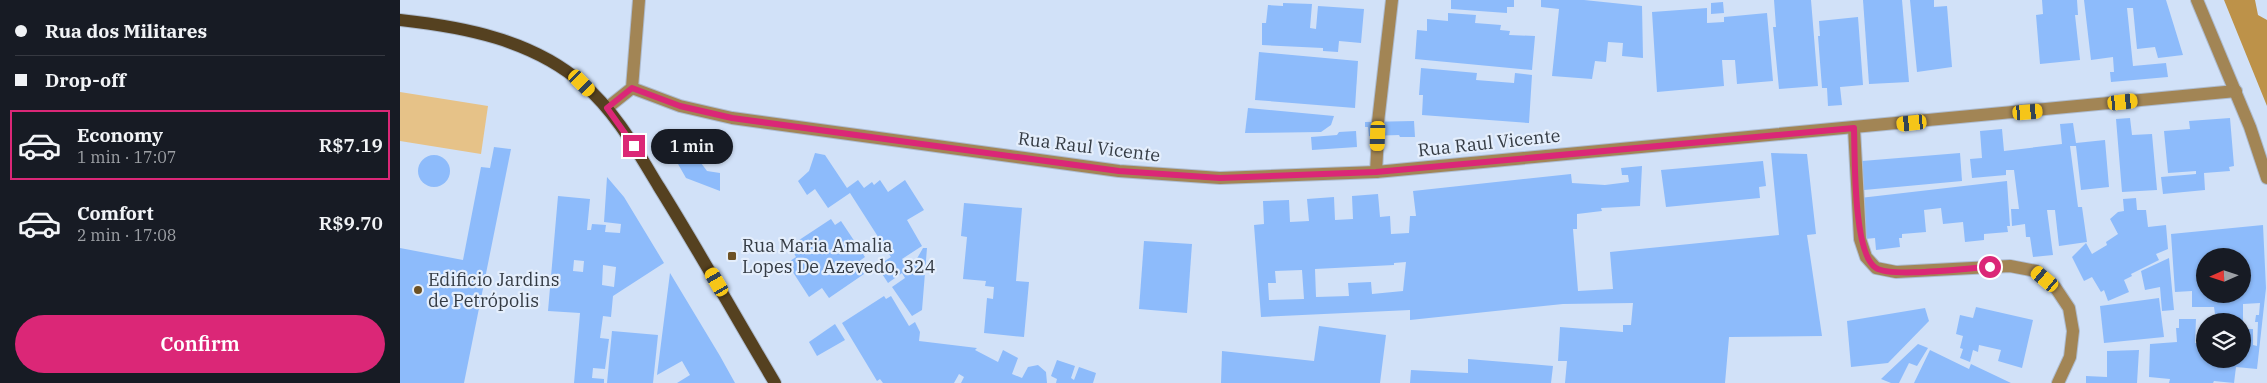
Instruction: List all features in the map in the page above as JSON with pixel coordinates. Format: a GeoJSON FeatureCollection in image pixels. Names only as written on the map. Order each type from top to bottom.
{"type":"FeatureCollection","features":[{"type":"Feature","properties":{"kind":"main road"},"geometry":{"type":"LineString","coordinates":[[400,20],[440,24],[518,45],[550,61],[582,83],[607,108],[634,146],[686,230],[775,383]]}},
{"type":"Feature","properties":{"kind":"street"},"geometry":{"type":"LineString","coordinates":[[607,108],[632,88],[639,0]]}},
{"type":"Feature","properties":{"kind":"street"},"geometry":{"type":"LineString","coordinates":[[1378,122],[1392,0]]}},
{"type":"Feature","properties":{"kind":"street"},"geometry":{"type":"LineString","coordinates":[[2197,0],[2236,91],[2267,178]]}},
{"type":"Feature","properties":{"kind":"street","name":"Rua Raul Vicente"},"geometry":{"type":"LineString","coordinates":[[632,88],[680,106],[732,118],[1119,171],[1220,178],[1376,172],[2236,91]]}},
{"type":"Feature","properties":{"kind":"street"},"geometry":{"type":"LineString","coordinates":[[1854,128],[1860,239],[1866,257],[1876,268],[1896,272],[2010,266],[2036,271],[2055,287],[2069,308],[2073,331],[2070,357],[2058,383]]}},
{"type":"Feature","properties":{"kind":"street"},"geometry":{"type":"LineString","coordinates":[[1376,172],[1378,136]]}},
{"type":"Feature","properties":{"kind":"shaded area"},"geometry":{"type":"Polygon","coordinates":[[[2224,0],[2255,0],[2258,15],[2267,20],[2267,106],[2224,0]]]}},
{"type":"Feature","properties":{"kind":"shaded area"},"geometry":{"type":"Polygon","coordinates":[[[400,92],[488,106],[481,154],[400,141],[400,92]]]}},
{"type":"Feature","properties":{"kind":"building"},"geometry":{"type":"Polygon","coordinates":[[[1451,0],[1514,0],[1514,7],[1507,7],[1507,13],[1451,9],[1451,0]]]}},
{"type":"Feature","properties":{"kind":"building"},"geometry":{"type":"Polygon","coordinates":[[[1541,0],[1584,0],[1642,6],[1643,58],[1622,56],[1623,43],[1608,42],[1606,62],[1595,61],[1592,79],[1552,76],[1559,9],[1541,7],[1541,0]]]}},
{"type":"Feature","properties":{"kind":"building"},"geometry":{"type":"Polygon","coordinates":[[[1774,0],[1811,0],[1818,86],[1779,89],[1773,27],[1776,27],[1774,0]]]}},
{"type":"Feature","properties":{"kind":"building"},"geometry":{"type":"Polygon","coordinates":[[[1863,0],[1902,0],[1909,82],[1869,84],[1863,0]]]}},
{"type":"Feature","properties":{"kind":"building"},"geometry":{"type":"Polygon","coordinates":[[[1910,0],[1934,0],[1934,7],[1947,6],[1952,67],[1917,72],[1910,0]]]}},
{"type":"Feature","properties":{"kind":"building"},"geometry":{"type":"Polygon","coordinates":[[[2042,0],[2077,0],[2078,15],[2075,15],[2080,60],[2040,64],[2036,15],[2043,14],[2042,0]]]}},
{"type":"Feature","properties":{"kind":"building"},"geometry":{"type":"Polygon","coordinates":[[[2084,0],[2166,0],[2183,55],[2158,58],[2155,47],[2137,49],[2133,8],[2127,8],[2133,66],[2166,63],[2168,77],[2111,82],[2110,72],[2114,72],[2113,57],[2091,60],[2084,0]]]}},
{"type":"Feature","properties":{"kind":"building"},"geometry":{"type":"Polygon","coordinates":[[[1723,2],[1724,13],[1711,14],[1711,3],[1723,2]]]}},
{"type":"Feature","properties":{"kind":"building"},"geometry":{"type":"Polygon","coordinates":[[[1283,3],[1312,4],[1310,28],[1316,29],[1318,6],[1364,9],[1361,43],[1339,41],[1338,52],[1323,51],[1323,48],[1262,45],[1262,23],[1266,23],[1268,5],[1283,6],[1283,3]]]}},
{"type":"Feature","properties":{"kind":"building"},"geometry":{"type":"Polygon","coordinates":[[[1707,8],[1707,23],[1724,22],[1724,17],[1767,13],[1773,81],[1737,84],[1735,60],[1722,60],[1724,86],[1657,92],[1652,12],[1707,8]]]}},
{"type":"Feature","properties":{"kind":"building"},"geometry":{"type":"Polygon","coordinates":[[[1448,13],[1476,15],[1475,23],[1501,25],[1500,30],[1510,31],[1509,35],[1535,36],[1532,70],[1415,59],[1417,30],[1427,31],[1427,19],[1448,21],[1448,13]]]}},
{"type":"Feature","properties":{"kind":"building"},"geometry":{"type":"Polygon","coordinates":[[[1858,17],[1863,85],[1840,87],[1842,105],[1828,106],[1827,88],[1822,88],[1818,36],[1820,36],[1819,21],[1858,17]]]}},
{"type":"Feature","properties":{"kind":"building"},"geometry":{"type":"Polygon","coordinates":[[[1259,52],[1358,61],[1355,108],[1255,100],[1259,52]]]}},
{"type":"Feature","properties":{"kind":"building"},"geometry":{"type":"Polygon","coordinates":[[[1421,68],[1477,73],[1476,80],[1514,83],[1515,73],[1532,75],[1529,123],[1422,115],[1423,95],[1419,95],[1421,68]]]}},
{"type":"Feature","properties":{"kind":"building"},"geometry":{"type":"Polygon","coordinates":[[[1248,108],[1334,116],[1331,125],[1321,132],[1245,133],[1248,108]]]}},
{"type":"Feature","properties":{"kind":"building"},"geometry":{"type":"Polygon","coordinates":[[[2130,118],[2132,135],[2152,134],[2157,190],[2122,192],[2116,119],[2130,118]]]}},
{"type":"Feature","properties":{"kind":"building"},"geometry":{"type":"Polygon","coordinates":[[[2230,118],[2234,166],[2229,167],[2230,171],[2204,173],[2205,190],[2163,194],[2161,177],[2196,174],[2196,171],[2168,173],[2164,131],[2190,129],[2189,121],[2230,118]]]}},
{"type":"Feature","properties":{"kind":"building"},"geometry":{"type":"Polygon","coordinates":[[[1414,121],[1415,137],[1400,137],[1399,135],[1369,136],[1368,127],[1365,127],[1365,122],[1414,121]]]}},
{"type":"Feature","properties":{"kind":"building"},"geometry":{"type":"Polygon","coordinates":[[[2073,123],[2076,143],[2105,140],[2109,187],[2081,190],[2076,146],[2070,146],[2078,207],[2082,207],[2087,242],[2059,246],[2055,210],[2047,210],[2053,255],[2033,257],[2030,237],[2026,237],[2025,224],[2012,226],[2011,209],[2019,209],[2014,170],[2006,170],[2006,175],[1972,178],[1970,159],[1982,158],[1980,131],[2002,129],[2004,151],[2062,144],[2060,124],[2073,123]]]}},
{"type":"Feature","properties":{"kind":"building"},"geometry":{"type":"Polygon","coordinates":[[[1356,131],[1357,147],[1312,150],[1311,137],[1356,131]]]}},
{"type":"Feature","properties":{"kind":"building"},"geometry":{"type":"Polygon","coordinates":[[[494,147],[511,149],[464,383],[400,383],[400,248],[463,260],[481,167],[490,168],[494,147]]]}},
{"type":"Feature","properties":{"kind":"building"},"geometry":{"type":"Polygon","coordinates":[[[692,151],[707,171],[720,173],[720,191],[686,178],[678,164],[692,151]]]}},
{"type":"Feature","properties":{"kind":"building"},"geometry":{"type":"Polygon","coordinates":[[[815,153],[825,155],[847,188],[858,180],[864,188],[872,182],[874,185],[880,180],[888,192],[905,180],[924,210],[907,220],[922,246],[902,259],[907,267],[915,262],[923,248],[927,248],[922,310],[912,316],[892,287],[905,278],[902,273],[888,283],[877,266],[891,257],[850,193],[828,208],[815,189],[807,195],[798,181],[809,171],[815,153]]]}},
{"type":"Feature","properties":{"kind":"building"},"geometry":{"type":"Polygon","coordinates":[[[1771,153],[1807,154],[1816,234],[1807,235],[1822,336],[1729,337],[1725,383],[1565,383],[1567,361],[1558,361],[1560,327],[1623,332],[1623,325],[1631,325],[1633,303],[1563,304],[1410,320],[1410,310],[1261,317],[1254,225],[1264,224],[1263,201],[1289,200],[1290,222],[1309,221],[1307,199],[1334,197],[1335,220],[1353,219],[1352,196],[1378,194],[1380,217],[1390,216],[1391,234],[1409,233],[1410,216],[1416,216],[1413,191],[1571,174],[1572,183],[1605,185],[1629,182],[1628,175],[1622,175],[1621,168],[1642,166],[1640,206],[1601,208],[1602,211],[1577,214],[1577,229],[1573,229],[1578,291],[1613,289],[1610,252],[1779,235],[1771,153]],[[1406,262],[1394,263],[1394,265],[1315,269],[1316,297],[1349,296],[1348,283],[1371,282],[1372,294],[1403,291],[1406,262]],[[1302,270],[1275,271],[1276,283],[1268,283],[1269,300],[1304,299],[1302,270]]]}},
{"type":"Feature","properties":{"kind":"building"},"geometry":{"type":"Polygon","coordinates":[[[1960,153],[1962,181],[1864,190],[1862,161],[1960,153]]]}},
{"type":"Feature","properties":{"kind":"building"},"geometry":{"type":"Polygon","coordinates":[[[434,155],[440,156],[445,160],[449,165],[449,177],[445,182],[440,186],[434,187],[428,186],[423,182],[419,177],[418,171],[419,165],[423,160],[428,156],[434,155]]]}},
{"type":"Feature","properties":{"kind":"building"},"geometry":{"type":"Polygon","coordinates":[[[1763,161],[1766,186],[1759,187],[1760,198],[1666,207],[1661,170],[1763,161]]]}},
{"type":"Feature","properties":{"kind":"building"},"geometry":{"type":"Polygon","coordinates":[[[607,177],[624,197],[664,263],[613,296],[611,317],[603,316],[600,338],[609,339],[605,369],[593,368],[592,378],[604,379],[604,383],[574,383],[580,313],[548,311],[558,196],[590,199],[587,230],[591,230],[592,224],[606,225],[605,232],[620,233],[621,224],[604,222],[607,177]],[[574,260],[573,271],[583,272],[584,261],[574,260]],[[603,265],[602,285],[614,287],[616,267],[603,265]]]}},
{"type":"Feature","properties":{"kind":"building"},"geometry":{"type":"Polygon","coordinates":[[[2007,181],[2010,226],[2007,226],[2008,232],[1984,234],[1984,240],[1965,242],[1963,222],[1943,224],[1941,208],[1924,210],[1926,232],[1902,234],[1902,238],[1899,238],[1900,247],[1876,250],[1875,238],[1865,239],[1860,198],[2007,181]]]}},
{"type":"Feature","properties":{"kind":"building"},"geometry":{"type":"Polygon","coordinates":[[[2136,198],[2137,210],[2146,210],[2148,227],[2166,225],[2168,249],[2156,254],[2159,260],[2131,274],[2132,276],[2124,280],[2129,292],[2108,301],[2104,290],[2101,292],[2092,277],[2084,281],[2072,257],[2086,243],[2092,254],[2107,245],[2106,242],[2118,234],[2110,219],[2118,212],[2124,211],[2123,199],[2136,198]]]}},
{"type":"Feature","properties":{"kind":"building"},"geometry":{"type":"Polygon","coordinates":[[[964,203],[1022,208],[1016,281],[1029,282],[1024,337],[984,333],[987,298],[993,299],[994,287],[985,286],[986,281],[963,279],[967,237],[961,236],[964,203]]]}},
{"type":"Feature","properties":{"kind":"building"},"geometry":{"type":"Polygon","coordinates":[[[831,219],[835,225],[841,221],[865,257],[858,262],[864,274],[829,298],[822,288],[809,297],[787,263],[796,257],[790,246],[831,219]]]}},
{"type":"Feature","properties":{"kind":"building"},"geometry":{"type":"Polygon","coordinates":[[[2263,225],[2266,288],[2257,369],[2246,368],[2251,368],[2251,329],[2253,329],[2253,345],[2257,346],[2258,322],[2255,322],[2256,315],[2259,315],[2260,303],[2243,304],[2243,313],[2215,313],[2214,307],[2192,307],[2192,291],[2175,292],[2171,234],[2263,225]]]}},
{"type":"Feature","properties":{"kind":"building"},"geometry":{"type":"Polygon","coordinates":[[[1144,241],[1192,244],[1187,313],[1139,309],[1144,241]]]}},
{"type":"Feature","properties":{"kind":"building"},"geometry":{"type":"Polygon","coordinates":[[[2169,258],[2174,310],[2162,311],[2160,287],[2145,290],[2141,271],[2169,258]]]}},
{"type":"Feature","properties":{"kind":"building"},"geometry":{"type":"Polygon","coordinates":[[[670,273],[735,383],[677,383],[690,375],[682,361],[657,375],[670,273]]]}},
{"type":"Feature","properties":{"kind":"building"},"geometry":{"type":"Polygon","coordinates":[[[884,296],[886,299],[891,296],[909,326],[915,322],[920,332],[919,341],[977,348],[975,350],[998,362],[1003,350],[1018,358],[1012,374],[1022,378],[1028,367],[1038,365],[1046,372],[1047,383],[961,383],[964,377],[959,374],[954,383],[883,383],[880,379],[877,381],[842,323],[884,296]]]}},
{"type":"Feature","properties":{"kind":"building"},"geometry":{"type":"Polygon","coordinates":[[[2159,298],[2164,337],[2104,343],[2100,306],[2159,298]]]}},
{"type":"Feature","properties":{"kind":"building"},"geometry":{"type":"Polygon","coordinates":[[[1976,307],[2033,320],[2022,368],[1998,361],[2001,350],[1979,345],[1978,352],[1973,350],[1970,362],[1960,358],[1963,349],[1960,348],[1963,336],[1956,334],[1960,315],[1973,318],[1976,307]]]}},
{"type":"Feature","properties":{"kind":"building"},"geometry":{"type":"Polygon","coordinates":[[[1925,308],[1929,321],[1888,363],[1851,367],[1847,321],[1925,308]]]}},
{"type":"Feature","properties":{"kind":"building"},"geometry":{"type":"Polygon","coordinates":[[[2179,319],[2196,319],[2196,368],[2236,368],[2234,383],[2214,381],[2213,383],[2169,383],[2170,379],[2149,377],[2150,344],[2177,342],[2176,328],[2179,328],[2179,319]]]}},
{"type":"Feature","properties":{"kind":"building"},"geometry":{"type":"Polygon","coordinates":[[[835,324],[845,340],[817,356],[809,342],[835,324]]]}},
{"type":"Feature","properties":{"kind":"building"},"geometry":{"type":"Polygon","coordinates":[[[1319,326],[1386,335],[1380,383],[1221,383],[1222,351],[1314,361],[1319,326]]]}},
{"type":"Feature","properties":{"kind":"building"},"geometry":{"type":"Polygon","coordinates":[[[612,331],[658,335],[653,383],[607,383],[612,331]]]}},
{"type":"Feature","properties":{"kind":"building"},"geometry":{"type":"Polygon","coordinates":[[[1918,344],[1928,348],[1917,366],[1909,363],[1899,383],[1891,383],[1881,379],[1918,344]]]}},
{"type":"Feature","properties":{"kind":"building"},"geometry":{"type":"Polygon","coordinates":[[[1930,350],[1969,369],[1971,364],[2011,383],[1914,383],[1930,350]]]}},
{"type":"Feature","properties":{"kind":"building"},"geometry":{"type":"Polygon","coordinates":[[[2139,350],[2137,383],[2086,383],[2086,376],[2107,377],[2107,351],[2139,350]]]}},
{"type":"Feature","properties":{"kind":"building"},"geometry":{"type":"Polygon","coordinates":[[[1468,359],[1553,366],[1551,383],[1410,383],[1411,370],[1468,373],[1468,359]]]}},
{"type":"Feature","properties":{"kind":"building"},"geometry":{"type":"Polygon","coordinates":[[[1057,360],[1075,366],[1071,378],[1074,380],[1079,367],[1096,373],[1093,383],[1056,383],[1057,379],[1051,376],[1057,360]]]}},
{"type":"Feature","properties":{"kind":"place","name":"Rua Maria Amalia Lopes De Azevedo, 324"},"geometry":{"type":"Point","coordinates":[732,256]}},
{"type":"Feature","properties":{"kind":"place","name":"Edificio Jardins de Petrópolis"},"geometry":{"type":"Point","coordinates":[418,290]}},
{"type":"Feature","properties":{"kind":"route"},"geometry":{"type":"LineString","coordinates":[[634,146],[607,108],[632,88],[680,106],[732,118],[1119,171],[1220,178],[1376,172],[1854,128],[1860,239],[1866,257],[1876,268],[1896,272],[1990,267]]}}]}
